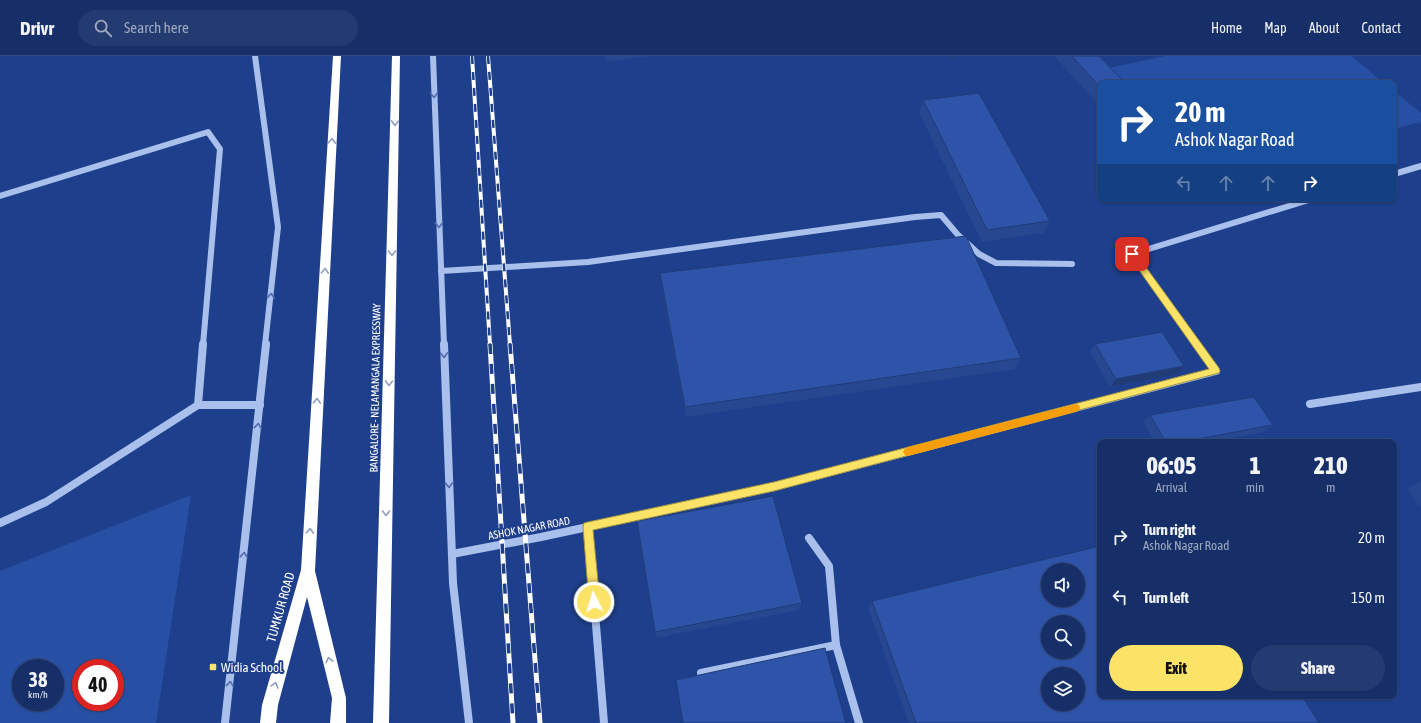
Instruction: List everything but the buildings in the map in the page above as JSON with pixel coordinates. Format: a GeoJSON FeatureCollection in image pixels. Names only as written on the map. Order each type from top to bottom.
{"type":"FeatureCollection","features":[{"type":"Feature","properties":{"kind":"highway"},"geometry":{"type":"LineString","coordinates":[[337,56],[308,570],[339,698],[338,723]]}},
{"type":"Feature","properties":{"kind":"highway","name":"BANGALORE - NELAMANGALA EXPRESSWAY"},"geometry":{"type":"LineString","coordinates":[[382,722],[396,56]]}},
{"type":"Feature","properties":{"kind":"highway","name":"TUMKUR ROAD"},"geometry":{"type":"LineString","coordinates":[[268,723],[270,705],[308,570]]}},
{"type":"Feature","properties":{"kind":"street"},"geometry":{"type":"LineString","coordinates":[[225,723],[278,227],[255,56]]}},
{"type":"Feature","properties":{"kind":"street"},"geometry":{"type":"LineString","coordinates":[[433,56],[453,583],[469,723]]}},
{"type":"Feature","properties":{"kind":"street"},"geometry":{"type":"LineString","coordinates":[[0,196],[208,132],[220,149],[198,405]]}},
{"type":"Feature","properties":{"kind":"street"},"geometry":{"type":"LineString","coordinates":[[1397,173],[1421,166]]}},
{"type":"Feature","properties":{"kind":"street","name":"ASHOK NAGAR ROAD"},"geometry":{"type":"LineString","coordinates":[[452,554],[588,527],[774,487],[1216,371],[1132,254],[1302,202]]}},
{"type":"Feature","properties":{"kind":"street"},"geometry":{"type":"LineString","coordinates":[[441,271],[588,262],[916,217],[941,215],[958,235],[979,254],[996,263],[1072,264]]}},
{"type":"Feature","properties":{"kind":"street"},"geometry":{"type":"LineString","coordinates":[[1310,404],[1421,386]]}},
{"type":"Feature","properties":{"kind":"street"},"geometry":{"type":"LineString","coordinates":[[0,523],[46,502],[198,405],[260,405]]}},
{"type":"Feature","properties":{"kind":"street"},"geometry":{"type":"LineString","coordinates":[[588,527],[604,723]]}},
{"type":"Feature","properties":{"kind":"street"},"geometry":{"type":"LineString","coordinates":[[809,538],[829,566],[836,645],[859,723]]}},
{"type":"Feature","properties":{"kind":"street"},"geometry":{"type":"LineString","coordinates":[[701,673],[836,645]]}},
{"type":"Feature","properties":{"kind":"shaded area"},"geometry":{"type":"Polygon","coordinates":[[[1165,56],[1351,56],[1380,80],[1120,80],[1109,68],[1165,56]]]}},
{"type":"Feature","properties":{"kind":"shaded area"},"geometry":{"type":"Polygon","coordinates":[[[1397,93],[1421,113],[1421,122],[1397,128],[1397,93]]]}},
{"type":"Feature","properties":{"kind":"shaded area"},"geometry":{"type":"Polygon","coordinates":[[[191,495],[156,723],[0,723],[0,571],[191,495]]]}},
{"type":"Feature","properties":{"kind":"railway"},"geometry":{"type":"LineString","coordinates":[[472,56],[490,345]]}},
{"type":"Feature","properties":{"kind":"railway"},"geometry":{"type":"LineString","coordinates":[[488,56],[510,345]]}},
{"type":"Feature","properties":{"kind":"railway"},"geometry":{"type":"LineString","coordinates":[[490,344],[513,723]]}},
{"type":"Feature","properties":{"kind":"railway"},"geometry":{"type":"LineString","coordinates":[[510,344],[540,723]]}},
{"type":"Feature","properties":{"kind":"slow traffic"},"geometry":{"type":"LineString","coordinates":[[908,452],[1076,408]]}},
{"type":"Feature","properties":{"kind":"place","name":"Widia School"},"geometry":{"type":"Point","coordinates":[213,667]}},
{"type":"Feature","properties":{"kind":"route"},"geometry":{"type":"LineString","coordinates":[[594,602],[588,527],[774,487],[1216,371],[1132,254]]}}]}
